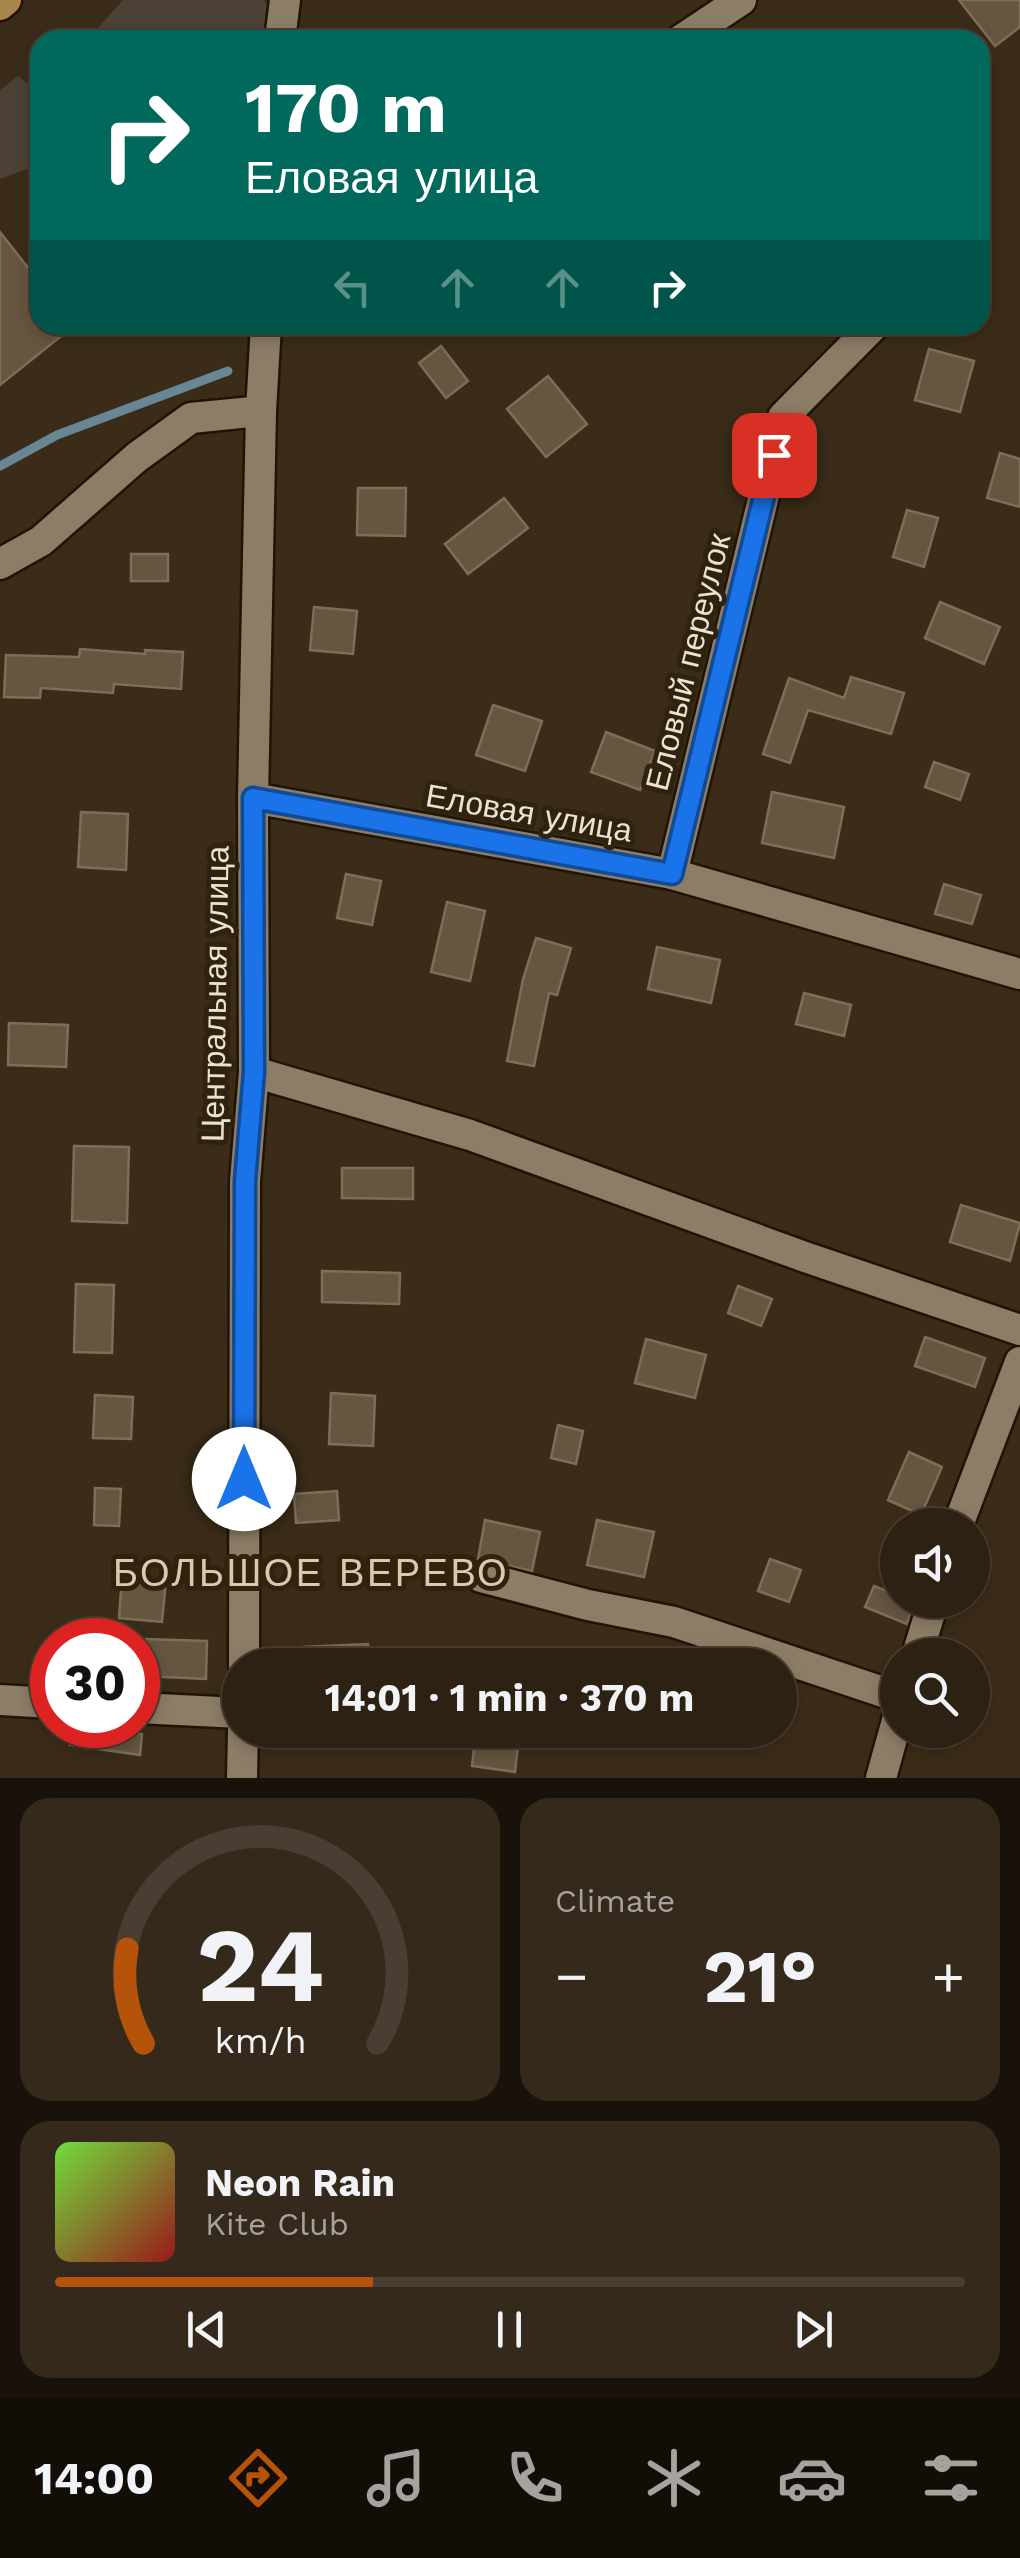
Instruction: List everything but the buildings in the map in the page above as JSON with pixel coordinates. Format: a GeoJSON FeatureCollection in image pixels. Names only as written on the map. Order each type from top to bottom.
{"type":"FeatureCollection","features":[{"type":"Feature","properties":{"kind":"main road"},"geometry":{"type":"LineString","coordinates":[[0,5],[6,0]]}},
{"type":"Feature","properties":{"kind":"street"},"geometry":{"type":"LineString","coordinates":[[281,30],[285,0]]}},
{"type":"Feature","properties":{"kind":"street"},"geometry":{"type":"LineString","coordinates":[[696,30],[741,0]]}},
{"type":"Feature","properties":{"kind":"street","name":"Центральная улица"},"geometry":{"type":"LineString","coordinates":[[244,1648],[245,1181],[254,1072],[253,798],[265,335]]}},
{"type":"Feature","properties":{"kind":"street","name":"Еловый переулок"},"geometry":{"type":"LineString","coordinates":[[672,874],[784,417],[864,335]]}},
{"type":"Feature","properties":{"kind":"street"},"geometry":{"type":"LineString","coordinates":[[0,564],[41,541],[137,457],[190,418],[261,411]]}},
{"type":"Feature","properties":{"kind":"street","name":"Еловая улица"},"geometry":{"type":"LineString","coordinates":[[253,798],[672,874],[1020,974]]}},
{"type":"Feature","properties":{"kind":"street"},"geometry":{"type":"LineString","coordinates":[[254,1072],[470,1135],[804,1257],[1020,1330]]}},
{"type":"Feature","properties":{"kind":"street"},"geometry":{"type":"LineString","coordinates":[[964,1508],[1020,1362]]}},
{"type":"Feature","properties":{"kind":"street"},"geometry":{"type":"LineString","coordinates":[[482,1576],[588,1605],[674,1622],[880,1691]]}},
{"type":"Feature","properties":{"kind":"street"},"geometry":{"type":"LineString","coordinates":[[0,1700],[30,1702]]}},
{"type":"Feature","properties":{"kind":"street"},"geometry":{"type":"LineString","coordinates":[[160,1709],[222,1713]]}},
{"type":"Feature","properties":{"kind":"street"},"geometry":{"type":"LineString","coordinates":[[242,1778],[243,1748]]}},
{"type":"Feature","properties":{"kind":"street"},"geometry":{"type":"LineString","coordinates":[[881,1778],[889,1748]]}},
{"type":"Feature","properties":{"kind":"shaded area"},"geometry":{"type":"Polygon","coordinates":[[[123,0],[264,0],[275,20],[273,30],[96,30],[123,0]]]}},
{"type":"Feature","properties":{"kind":"shaded area"},"geometry":{"type":"Polygon","coordinates":[[[18,76],[30,85],[30,168],[0,179],[0,90],[18,76]]]}},
{"type":"Feature","properties":{"kind":"waterway"},"geometry":{"type":"LineString","coordinates":[[0,466],[57,435],[228,371]]}},
{"type":"Feature","properties":{"kind":"district","name":"БОЛЬШОЕ ВЕРЕВО"},"geometry":{"type":"Point","coordinates":[311,1573]}},
{"type":"Feature","properties":{"kind":"route"},"geometry":{"type":"LineString","coordinates":[[244,1479],[245,1181],[254,1072],[253,798],[672,874],[774,455]]}}]}
